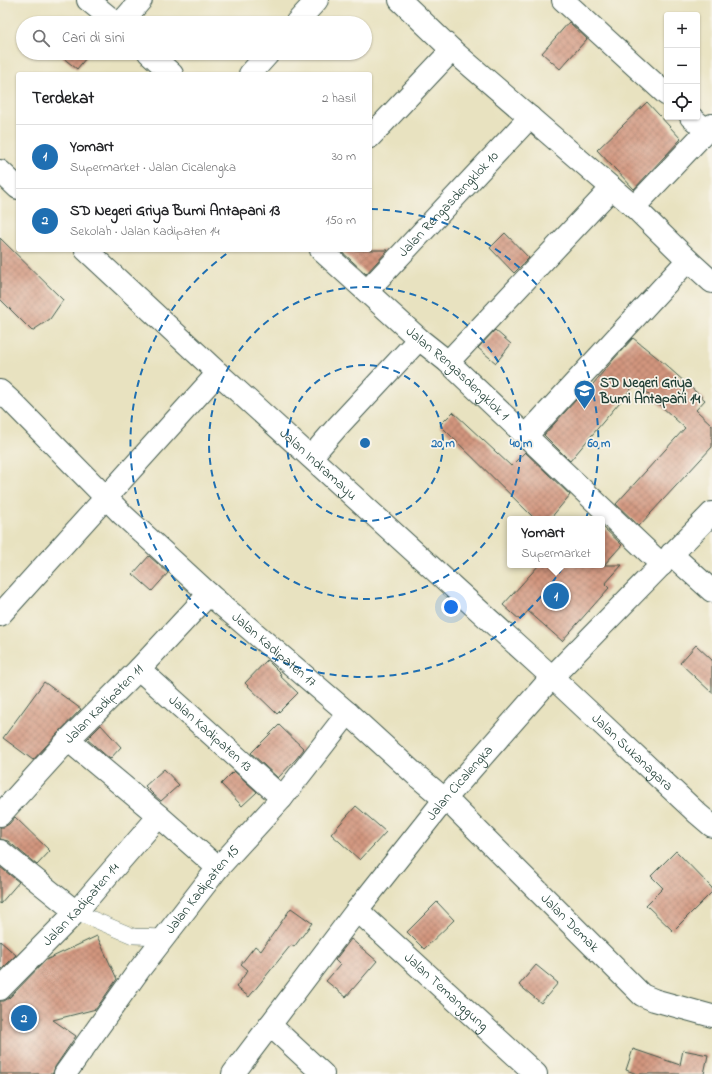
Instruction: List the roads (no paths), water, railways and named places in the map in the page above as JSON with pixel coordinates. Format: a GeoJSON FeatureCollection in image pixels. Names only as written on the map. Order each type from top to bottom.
{"type":"FeatureCollection","features":[{"type":"Feature","properties":{"kind":"street"},"geometry":{"type":"LineString","coordinates":[[88,0],[107,16]]}},
{"type":"Feature","properties":{"kind":"street"},"geometry":{"type":"LineString","coordinates":[[127,16],[141,0]]}},
{"type":"Feature","properties":{"kind":"street"},"geometry":{"type":"LineString","coordinates":[[302,16],[317,0]]}},
{"type":"Feature","properties":{"kind":"street"},"geometry":{"type":"LineString","coordinates":[[400,0],[452,50],[634,207],[712,282]]}},
{"type":"Feature","properties":{"kind":"street"},"geometry":{"type":"LineString","coordinates":[[563,0],[664,92]]}},
{"type":"Feature","properties":{"kind":"street"},"geometry":{"type":"LineString","coordinates":[[372,135],[452,50]]}},
{"type":"Feature","properties":{"kind":"street"},"geometry":{"type":"LineString","coordinates":[[157,60],[170,72]]}},
{"type":"Feature","properties":{"kind":"street"},"geometry":{"type":"LineString","coordinates":[[252,72],[263,60]]}},
{"type":"Feature","properties":{"kind":"street","name":"Jalan Rengasdengklok 10"},"geometry":{"type":"LineString","coordinates":[[367,292],[530,118]]}},
{"type":"Feature","properties":{"kind":"street"},"geometry":{"type":"LineString","coordinates":[[634,207],[703,124]]}},
{"type":"Feature","properties":{"kind":"street"},"geometry":{"type":"LineString","coordinates":[[0,171],[16,186]]}},
{"type":"Feature","properties":{"kind":"street"},"geometry":{"type":"LineString","coordinates":[[448,362],[612,188]]}},
{"type":"Feature","properties":{"kind":"street","name":"Jalan Indramayu"},"geometry":{"type":"LineString","coordinates":[[89,252],[218,373],[552,677]]}},
{"type":"Feature","properties":{"kind":"street","name":"Jalan Rengasdengklok 1"},"geometry":{"type":"LineString","coordinates":[[323,252],[419,339],[448,362],[526,436],[667,560],[712,591]]}},
{"type":"Feature","properties":{"kind":"street"},"geometry":{"type":"LineString","coordinates":[[526,436],[688,260]]}},
{"type":"Feature","properties":{"kind":"street"},"geometry":{"type":"LineString","coordinates":[[311,457],[419,339]]}},
{"type":"Feature","properties":{"kind":"street"},"geometry":{"type":"LineString","coordinates":[[0,615],[218,373]]}},
{"type":"Feature","properties":{"kind":"street","name":"Jalan Kadipaten 17"},"geometry":{"type":"LineString","coordinates":[[4,402],[209,594],[348,713],[417,776],[445,799]]}},
{"type":"Feature","properties":{"kind":"street","name":"Jalan Cicalengka"},"geometry":{"type":"LineString","coordinates":[[233,1074],[357,910],[445,799],[552,677],[712,513]]}},
{"type":"Feature","properties":{"kind":"street","name":"Jalan Kadipaten 11"},"geometry":{"type":"LineString","coordinates":[[0,815],[68,740],[139,669],[209,594]]}},
{"type":"Feature","properties":{"kind":"street","name":"Jalan Kadipaten 13"},"geometry":{"type":"LineString","coordinates":[[139,669],[282,798]]}},
{"type":"Feature","properties":{"kind":"street","name":"Jalan Sukanagara"},"geometry":{"type":"LineString","coordinates":[[552,677],[712,826]]}},
{"type":"Feature","properties":{"kind":"street","name":"Jalan Kadipaten 15"},"geometry":{"type":"LineString","coordinates":[[65,1074],[139,970],[218,868],[282,798],[348,713]]}},
{"type":"Feature","properties":{"kind":"street"},"geometry":{"type":"LineString","coordinates":[[68,740],[159,816],[218,868]]}},
{"type":"Feature","properties":{"kind":"street","name":"Jalan Demak"},"geometry":{"type":"LineString","coordinates":[[445,799],[642,995],[654,1000],[712,1016]]}},
{"type":"Feature","properties":{"kind":"street","name":"Jalan Kadipaten 14"},"geometry":{"type":"LineString","coordinates":[[0,989],[76,912],[159,816]]}},
{"type":"Feature","properties":{"kind":"street"},"geometry":{"type":"LineString","coordinates":[[0,851],[76,912]]}},
{"type":"Feature","properties":{"kind":"street","name":"Jalan Temanggung"},"geometry":{"type":"LineString","coordinates":[[357,910],[536,1074]]}},
{"type":"Feature","properties":{"kind":"street"},"geometry":{"type":"LineString","coordinates":[[270,1025],[323,1074]]}},
{"type":"Feature","properties":{"kind":"lane"},"geometry":{"type":"LineString","coordinates":[[76,912],[133,936],[165,937]]}},
{"type":"Feature","properties":{"kind":"place","name":"SD Negeri Griya Bumi Antapani 14"},"geometry":{"type":"Point","coordinates":[584,410]}},
{"type":"Feature","properties":{"kind":"place","name":"Yomart"},"geometry":{"type":"Point","coordinates":[556,596]}},
{"type":"Feature","properties":{"kind":"place","name":"SD Negeri Griya Bumi Antapani 13"},"geometry":{"type":"Point","coordinates":[24,1018]}}]}
